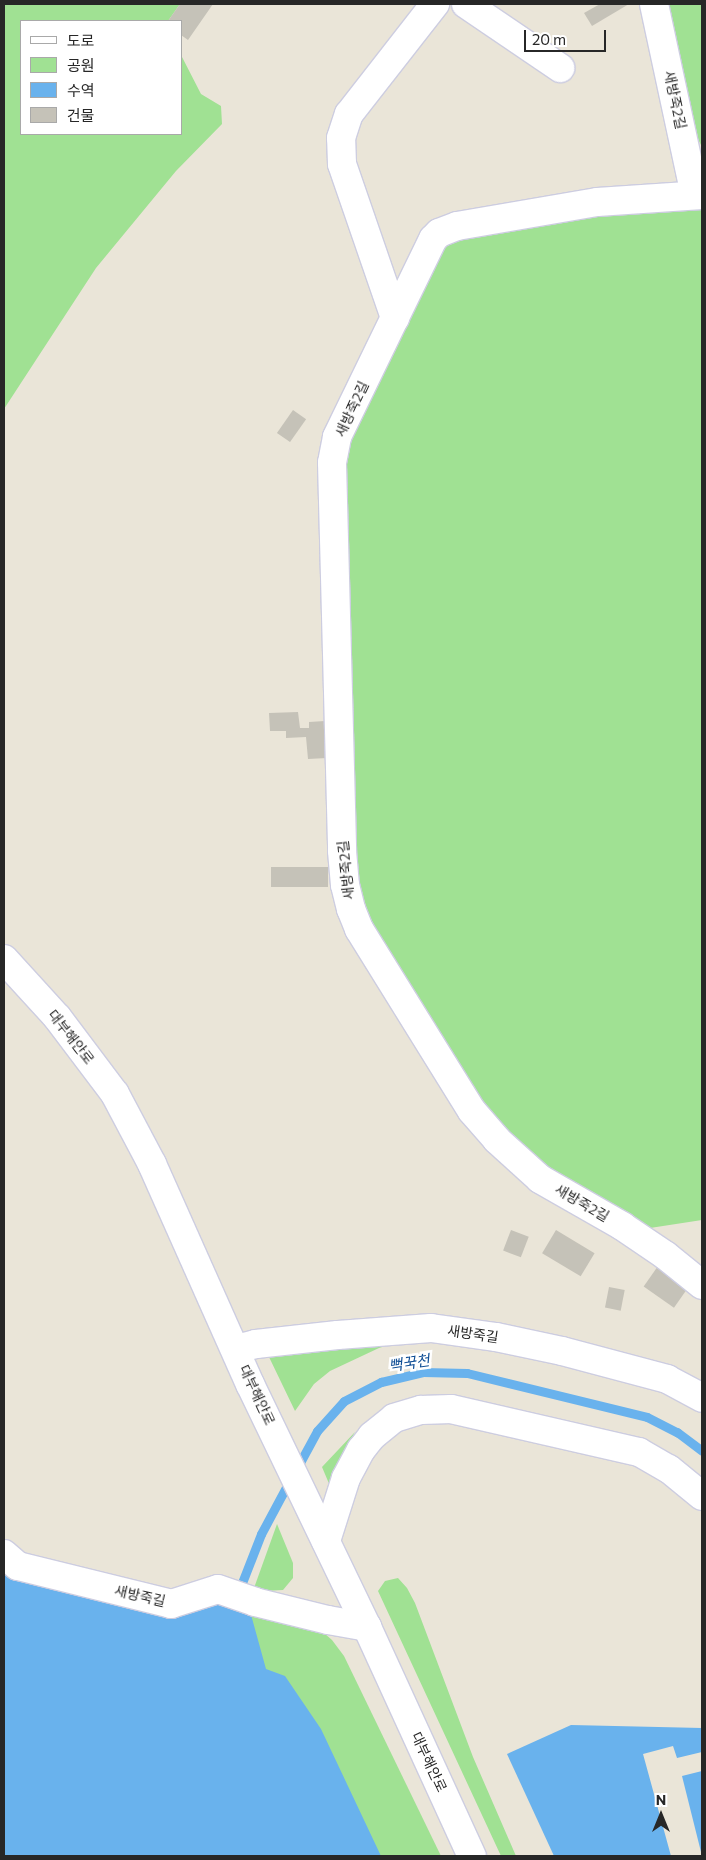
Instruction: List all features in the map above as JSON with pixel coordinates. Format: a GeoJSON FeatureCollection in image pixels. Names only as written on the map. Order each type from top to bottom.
{"type":"FeatureCollection","features":[{"type":"Feature","properties":{"kind":"street"},"geometry":{"type":"LineString","coordinates":[[395,318],[342,164],[341,138],[349,114],[434,4]]}},
{"type":"Feature","properties":{"kind":"street"},"geometry":{"type":"LineString","coordinates":[[466,4],[560,68]]}},
{"type":"Feature","properties":{"kind":"street","name":"새방죽2길"},"geometry":{"type":"LineString","coordinates":[[654,4],[699,195],[597,202],[447,228],[433,239],[337,437],[332,463],[342,850],[345,885],[350,909],[359,929],[472,1111],[497,1140],[540,1178],[651,1245],[702,1285]]}},
{"type":"Feature","properties":{"kind":"street","name":"대부해안로"},"geometry":{"type":"LineString","coordinates":[[4,959],[57,1017],[114,1094],[152,1164],[250,1384],[314,1514],[472,1856]]}},
{"type":"Feature","properties":{"kind":"street","name":"새방죽길"},"geometry":{"type":"LineString","coordinates":[[236,1349],[256,1344],[338,1335],[431,1328],[496,1337],[562,1351],[667,1379],[702,1398]]}},
{"type":"Feature","properties":{"kind":"street"},"geometry":{"type":"LineString","coordinates":[[326,1541],[346,1478],[361,1450],[372,1436],[394,1418],[421,1410],[451,1409],[639,1452],[669,1469],[702,1496]]}},
{"type":"Feature","properties":{"kind":"street","name":"새방죽길"},"geometry":{"type":"LineString","coordinates":[[4,1554],[18,1566],[171,1604],[218,1588],[256,1602],[328,1620],[366,1627]]}},
{"type":"Feature","properties":{"kind":"green space"},"geometry":{"type":"Polygon","coordinates":[[[4,4],[180,4],[169,20],[20,20],[20,135],[182,135],[182,57],[201,94],[221,106],[222,124],[176,171],[96,268],[4,409],[4,4]]]}},
{"type":"Feature","properties":{"kind":"green space"},"geometry":{"type":"Polygon","coordinates":[[[668,4],[702,4],[702,147],[695,133],[668,4]]]}},
{"type":"Feature","properties":{"kind":"green space"},"geometry":{"type":"Polygon","coordinates":[[[702,201],[702,1220],[650,1228],[630,1221],[581,1195],[503,1136],[370,929],[354,881],[341,462],[347,438],[446,237],[456,233],[702,201]]]}},
{"type":"Feature","properties":{"kind":"green space"},"geometry":{"type":"Polygon","coordinates":[[[408,1339],[379,1348],[330,1371],[314,1384],[295,1411],[269,1357],[271,1353],[408,1339]]]}},
{"type":"Feature","properties":{"kind":"green space"},"geometry":{"type":"Polygon","coordinates":[[[355,1432],[345,1450],[330,1486],[322,1467],[355,1432]]]}},
{"type":"Feature","properties":{"kind":"green space"},"geometry":{"type":"Polygon","coordinates":[[[277,1524],[293,1563],[293,1578],[283,1590],[263,1591],[254,1588],[277,1524]]]}},
{"type":"Feature","properties":{"kind":"green space"},"geometry":{"type":"Polygon","coordinates":[[[398,1578],[407,1588],[415,1603],[473,1757],[516,1856],[501,1856],[378,1591],[385,1581],[398,1578]]]}},
{"type":"Feature","properties":{"kind":"green space"},"geometry":{"type":"Polygon","coordinates":[[[217,1599],[317,1627],[332,1640],[344,1656],[441,1856],[4,1856],[217,1599]]]}},
{"type":"Feature","properties":{"kind":"water"},"geometry":{"type":"Polygon","coordinates":[[[4,1568],[217,1599],[250,1611],[266,1669],[285,1676],[321,1729],[381,1856],[4,1856],[4,1568]]]}},
{"type":"Feature","properties":{"kind":"water"},"geometry":{"type":"Polygon","coordinates":[[[571,1725],[702,1728],[702,1856],[554,1856],[507,1754],[571,1725]]]}},
{"type":"Feature","properties":{"kind":"pier"},"geometry":{"type":"Polygon","coordinates":[[[673,1746],[677,1758],[702,1752],[702,1771],[682,1776],[702,1856],[671,1856],[643,1754],[673,1746]]]}},
{"type":"Feature","properties":{"kind":"building"},"geometry":{"type":"Polygon","coordinates":[[[180,4],[213,4],[188,40],[182,36],[182,20],[169,20],[180,4]]]}},
{"type":"Feature","properties":{"kind":"building"},"geometry":{"type":"Polygon","coordinates":[[[600,4],[629,4],[592,26],[584,13],[600,4]]]}},
{"type":"Feature","properties":{"kind":"building"},"geometry":{"type":"Polygon","coordinates":[[[293,410],[306,419],[290,442],[277,433],[293,410]]]}},
{"type":"Feature","properties":{"kind":"building"},"geometry":{"type":"Polygon","coordinates":[[[298,712],[300,728],[309,728],[309,722],[325,721],[327,758],[308,759],[306,737],[286,738],[286,731],[270,731],[269,713],[298,712]]]}},
{"type":"Feature","properties":{"kind":"building"},"geometry":{"type":"Polygon","coordinates":[[[271,867],[328,867],[328,887],[271,887],[271,867]]]}},
{"type":"Feature","properties":{"kind":"building"},"geometry":{"type":"Polygon","coordinates":[[[511,1230],[529,1237],[521,1257],[503,1251],[511,1230]]]}},
{"type":"Feature","properties":{"kind":"building"},"geometry":{"type":"Polygon","coordinates":[[[556,1230],[595,1253],[581,1276],[542,1253],[556,1230]]]}},
{"type":"Feature","properties":{"kind":"building"},"geometry":{"type":"Polygon","coordinates":[[[658,1266],[688,1287],[674,1308],[644,1286],[658,1266]]]}},
{"type":"Feature","properties":{"kind":"building"},"geometry":{"type":"Polygon","coordinates":[[[609,1287],[625,1290],[621,1311],[605,1308],[609,1287]]]}},
{"type":"Feature","properties":{"kind":"waterway","name":"뻑꾹천"},"geometry":{"type":"LineString","coordinates":[[297,1468],[317,1431],[344,1401],[381,1382],[423,1372],[467,1373],[647,1417],[677,1432],[702,1451]]}},
{"type":"Feature","properties":{"kind":"waterway","name":"뻑꾹천"},"geometry":{"type":"LineString","coordinates":[[238,1593],[261,1534],[290,1480]]}}]}
